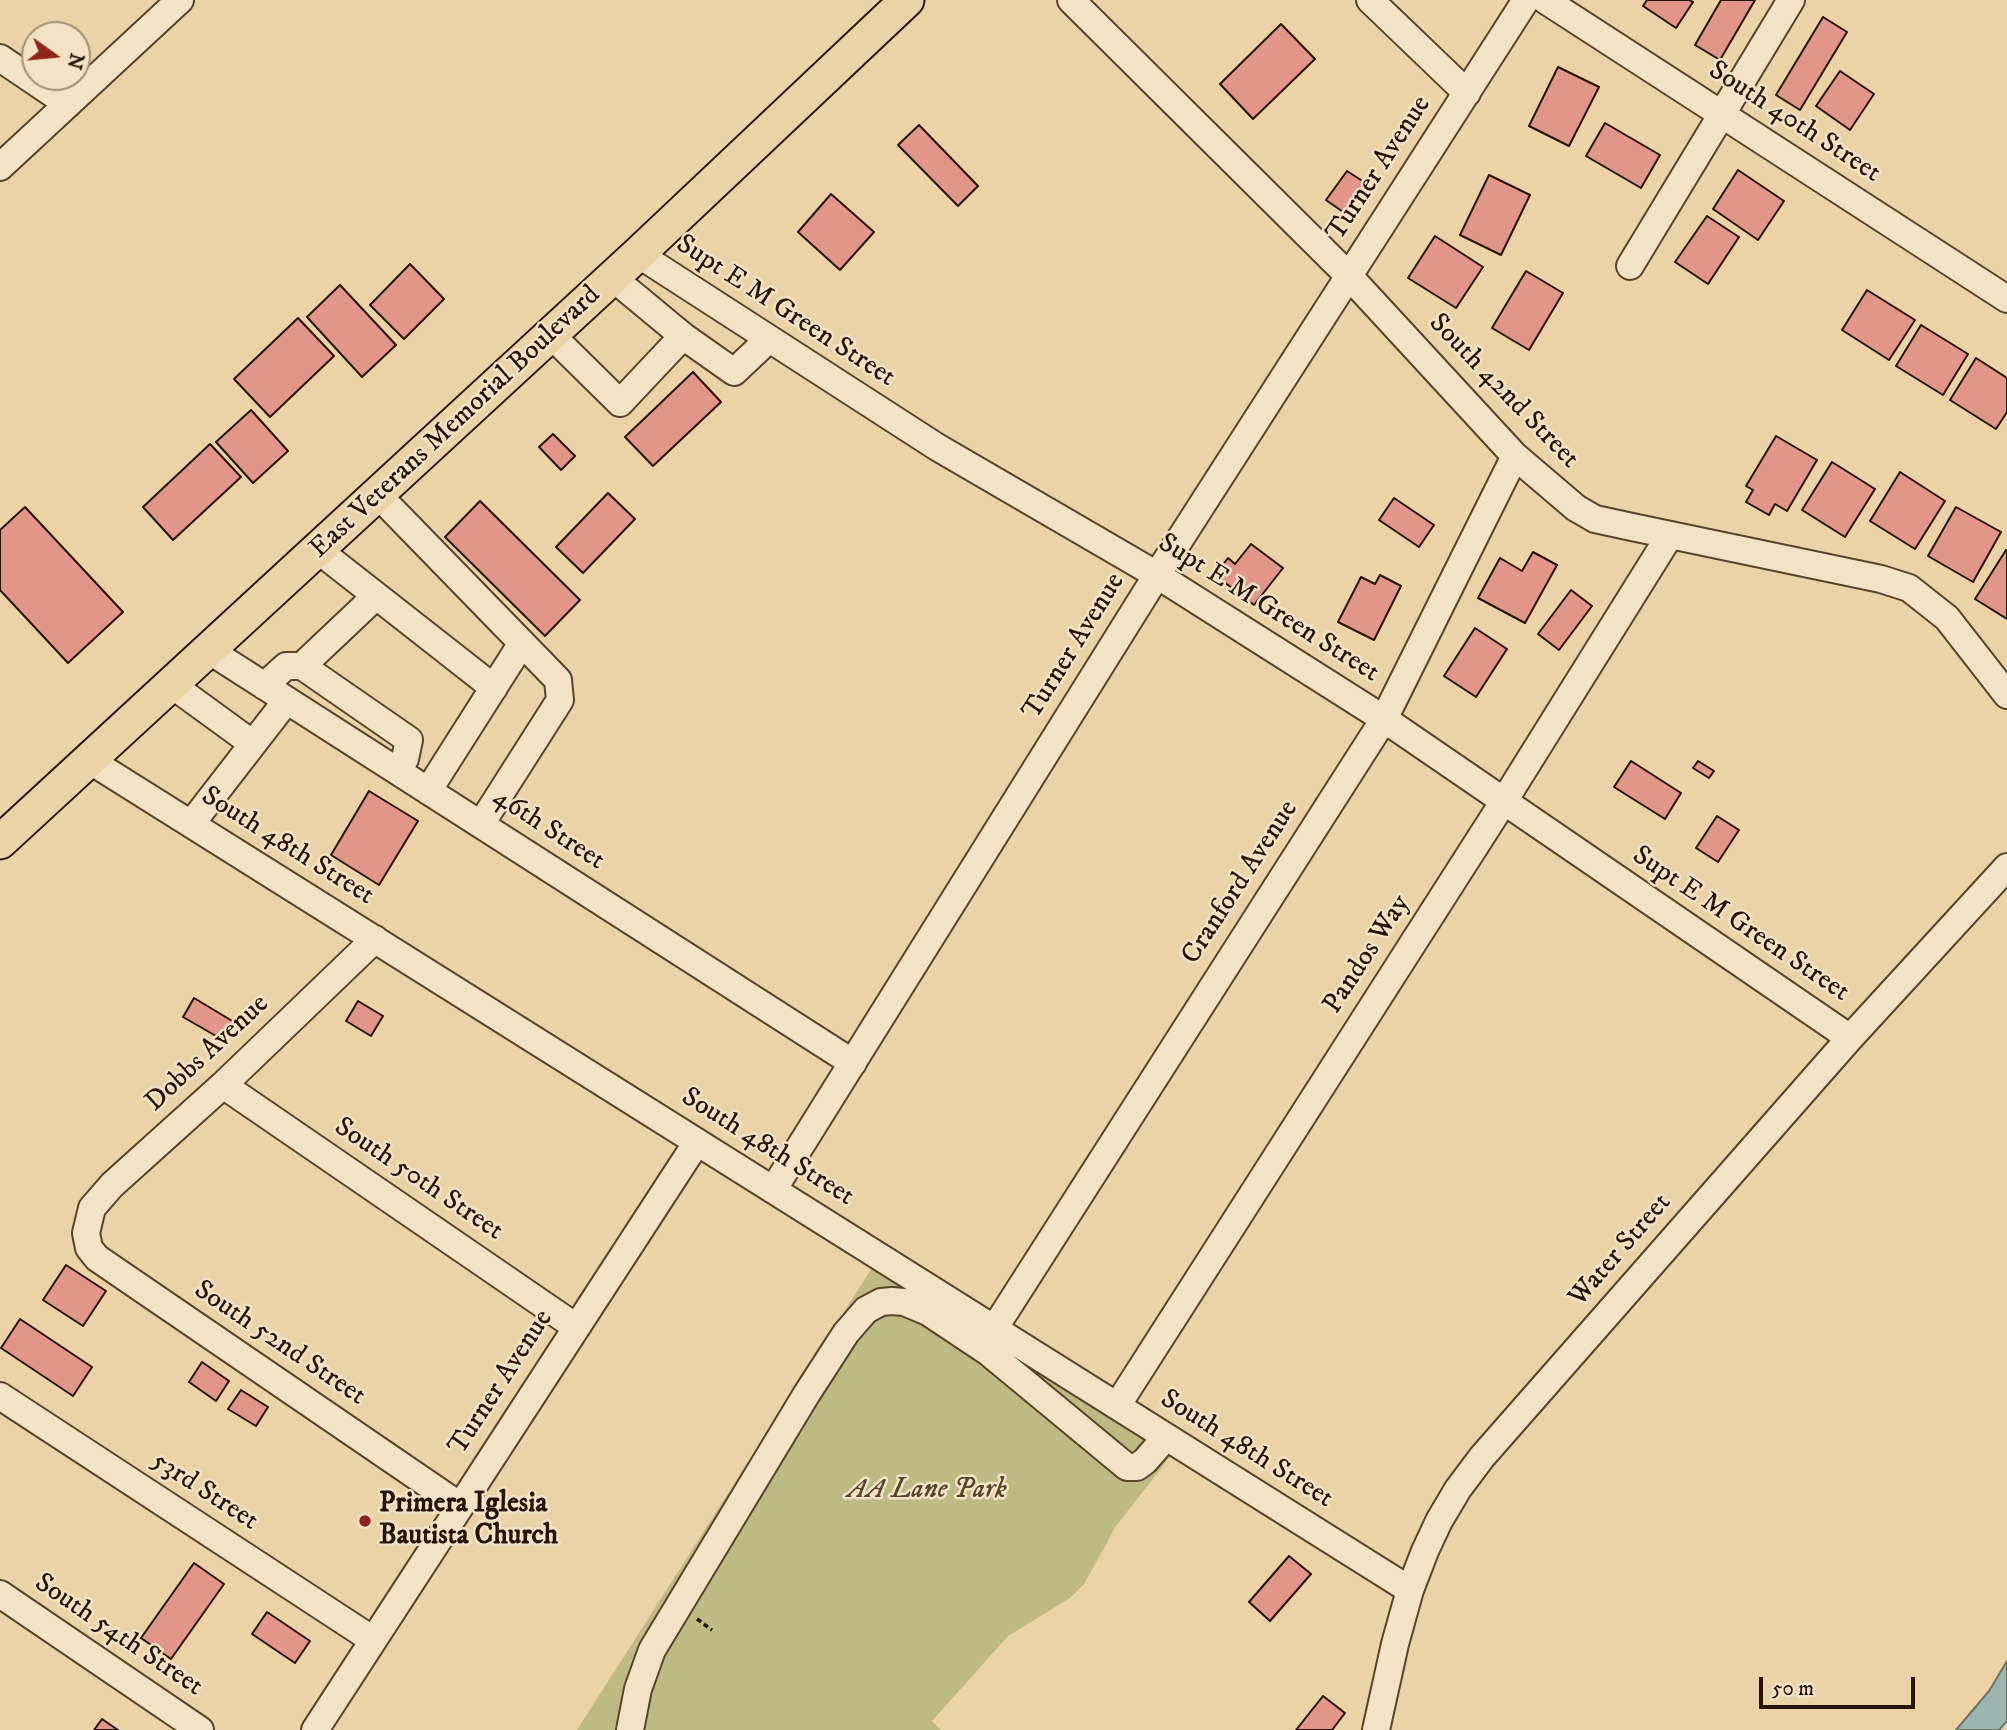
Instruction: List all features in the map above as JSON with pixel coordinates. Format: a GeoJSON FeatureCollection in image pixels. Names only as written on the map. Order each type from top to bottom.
{"type":"FeatureCollection","features":[{"type":"Feature","properties":{"kind":"main road","name":"East Veterans Memorial Boulevard"},"geometry":{"type":"LineString","coordinates":[[0,842],[613,278],[908,0]]}},
{"type":"Feature","properties":{"kind":"street"},"geometry":{"type":"LineString","coordinates":[[0,167],[180,0]]}},
{"type":"Feature","properties":{"kind":"street","name":"South 42nd Street"},"geometry":{"type":"LineString","coordinates":[[1070,0],[1349,276],[1515,456],[1567,501],[1595,519],[1881,579],[1909,588],[1947,618],[2007,695]]}},
{"type":"Feature","properties":{"kind":"street"},"geometry":{"type":"LineString","coordinates":[[1370,0],[1467,93]]}},
{"type":"Feature","properties":{"kind":"street","name":"Turner Avenue"},"geometry":{"type":"LineString","coordinates":[[773,1190],[1157,575],[1526,0]]}},
{"type":"Feature","properties":{"kind":"street","name":"South 40th Street"},"geometry":{"type":"LineString","coordinates":[[1545,0],[2007,299]]}},
{"type":"Feature","properties":{"kind":"street"},"geometry":{"type":"LineString","coordinates":[[1630,266],[1791,0]]}},
{"type":"Feature","properties":{"kind":"street"},"geometry":{"type":"LineString","coordinates":[[0,58],[68,104]]}},
{"type":"Feature","properties":{"kind":"street","name":"Supt E M Green Street"},"geometry":{"type":"LineString","coordinates":[[638,254],[937,447],[1157,575],[1384,719],[1850,1038]]}},
{"type":"Feature","properties":{"kind":"street"},"geometry":{"type":"LineString","coordinates":[[613,278],[683,336],[734,372],[769,339]]}},
{"type":"Feature","properties":{"kind":"street"},"geometry":{"type":"LineString","coordinates":[[551,335],[620,403],[683,336]]}},
{"type":"Feature","properties":{"kind":"street","name":"Cranford Avenue"},"geometry":{"type":"LineString","coordinates":[[994,1329],[1384,719],[1515,456]]}},
{"type":"Feature","properties":{"kind":"street"},"geometry":{"type":"LineString","coordinates":[[378,495],[558,680],[560,700],[481,824]]}},
{"type":"Feature","properties":{"kind":"street","name":"Pandos Way"},"geometry":{"type":"LineString","coordinates":[[1117,1406],[1504,801],[1670,535]]}},
{"type":"Feature","properties":{"kind":"street"},"geometry":{"type":"LineString","coordinates":[[318,550],[494,688]]}},
{"type":"Feature","properties":{"kind":"street"},"geometry":{"type":"LineString","coordinates":[[302,666],[376,596]]}},
{"type":"Feature","properties":{"kind":"street"},"geometry":{"type":"LineString","coordinates":[[428,791],[522,643]]}},
{"type":"Feature","properties":{"kind":"street","name":"46th Street"},"geometry":{"type":"LineString","coordinates":[[210,651],[853,1063]]}},
{"type":"Feature","properties":{"kind":"street"},"geometry":{"type":"LineString","coordinates":[[264,685],[286,666],[302,666],[409,740],[405,759],[397,771]]}},
{"type":"Feature","properties":{"kind":"street"},"geometry":{"type":"LineString","coordinates":[[172,685],[253,744]]}},
{"type":"Feature","properties":{"kind":"street"},"geometry":{"type":"LineString","coordinates":[[191,824],[287,700]]}},
{"type":"Feature","properties":{"kind":"street","name":"South 48th Street"},"geometry":{"type":"LineString","coordinates":[[89,760],[1410,1591]]}},
{"type":"Feature","properties":{"kind":"street","name":"Water Street"},"geometry":{"type":"LineString","coordinates":[[1376,1730],[1410,1591],[1439,1521],[1458,1489],[1482,1457],[1850,1038],[2007,867]]}},
{"type":"Feature","properties":{"kind":"street","name":"Dobbs Avenue"},"geometry":{"type":"LineString","coordinates":[[89,1219],[92,1208],[112,1185],[223,1085],[375,939]]}},
{"type":"Feature","properties":{"kind":"street","name":"South 50th Street"},"geometry":{"type":"LineString","coordinates":[[223,1085],[576,1327]]}},
{"type":"Feature","properties":{"kind":"street","name":"Turner Avenue"},"geometry":{"type":"LineString","coordinates":[[315,1730],[697,1142]]}},
{"type":"Feature","properties":{"kind":"street","name":"South 52nd Street"},"geometry":{"type":"LineString","coordinates":[[89,1219],[86,1233],[89,1248],[97,1258],[460,1506]]}},
{"type":"Feature","properties":{"kind":"street"},"geometry":{"type":"LineString","coordinates":[[877,1304],[882,1288],[895,1266]]}},
{"type":"Feature","properties":{"kind":"street"},"geometry":{"type":"LineString","coordinates":[[630,1730],[638,1689],[652,1650],[839,1343],[866,1310],[892,1301],[904,1302],[928,1312],[1006,1367],[1126,1467],[1138,1467],[1166,1437]]}},
{"type":"Feature","properties":{"kind":"street","name":"53rd Street"},"geometry":{"type":"LineString","coordinates":[[0,1396],[373,1640]]}},
{"type":"Feature","properties":{"kind":"street","name":"South 54th Street"},"geometry":{"type":"LineString","coordinates":[[0,1594],[200,1730]]}},
{"type":"Feature","properties":{"kind":"green space","name":"AA Lane Park"},"geometry":{"type":"Polygon","coordinates":[[[879,1257],[1170,1457],[1116,1526],[1084,1584],[1070,1598],[1008,1636],[932,1721],[941,1730],[577,1730],[879,1257]]]}},
{"type":"Feature","properties":{"kind":"water"},"geometry":{"type":"Polygon","coordinates":[[[2007,1661],[2007,1721],[1999,1730],[1956,1730],[1989,1691],[2007,1661]]]}},
{"type":"Feature","properties":{"kind":"building"},"geometry":{"type":"Polygon","coordinates":[[[1647,0],[1693,2],[1676,28],[1643,6],[1647,0]]]}},
{"type":"Feature","properties":{"kind":"building"},"geometry":{"type":"Polygon","coordinates":[[[1721,0],[1755,0],[1720,60],[1695,45],[1721,0]]]}},
{"type":"Feature","properties":{"kind":"building"},"geometry":{"type":"Polygon","coordinates":[[[1823,17],[1847,32],[1800,110],[1776,95],[1823,17]]]}},
{"type":"Feature","properties":{"kind":"building"},"geometry":{"type":"Polygon","coordinates":[[[1281,24],[1315,59],[1253,119],[1220,84],[1281,24]]]}},
{"type":"Feature","properties":{"kind":"building"},"geometry":{"type":"Polygon","coordinates":[[[1558,67],[1599,87],[1569,146],[1529,126],[1558,67]]]}},
{"type":"Feature","properties":{"kind":"building"},"geometry":{"type":"Polygon","coordinates":[[[1840,71],[1874,94],[1850,130],[1816,106],[1840,71]]]}},
{"type":"Feature","properties":{"kind":"building"},"geometry":{"type":"Polygon","coordinates":[[[1605,123],[1660,155],[1641,188],[1586,156],[1605,123]]]}},
{"type":"Feature","properties":{"kind":"building"},"geometry":{"type":"Polygon","coordinates":[[[919,125],[978,186],[958,206],[898,145],[919,125]]]}},
{"type":"Feature","properties":{"kind":"building"},"geometry":{"type":"Polygon","coordinates":[[[1738,170],[1784,201],[1758,240],[1713,209],[1738,170]]]}},
{"type":"Feature","properties":{"kind":"building"},"geometry":{"type":"Polygon","coordinates":[[[1347,171],[1367,184],[1346,214],[1326,200],[1347,171]]]}},
{"type":"Feature","properties":{"kind":"building"},"geometry":{"type":"Polygon","coordinates":[[[1489,175],[1530,195],[1501,255],[1460,235],[1489,175]]]}},
{"type":"Feature","properties":{"kind":"building"},"geometry":{"type":"Polygon","coordinates":[[[831,194],[874,232],[840,270],[798,232],[831,194]]]}},
{"type":"Feature","properties":{"kind":"building"},"geometry":{"type":"Polygon","coordinates":[[[1707,216],[1739,237],[1708,284],[1675,262],[1707,216]]]}},
{"type":"Feature","properties":{"kind":"building"},"geometry":{"type":"Polygon","coordinates":[[[1435,236],[1483,267],[1456,308],[1408,278],[1435,236]]]}},
{"type":"Feature","properties":{"kind":"building"},"geometry":{"type":"Polygon","coordinates":[[[410,264],[444,299],[404,339],[370,305],[410,264]]]}},
{"type":"Feature","properties":{"kind":"building"},"geometry":{"type":"Polygon","coordinates":[[[1526,271],[1563,293],[1529,350],[1492,328],[1526,271]]]}},
{"type":"Feature","properties":{"kind":"building"},"geometry":{"type":"Polygon","coordinates":[[[340,285],[396,345],[362,377],[307,317],[340,285]]]}},
{"type":"Feature","properties":{"kind":"building"},"geometry":{"type":"Polygon","coordinates":[[[1867,290],[1915,320],[1889,360],[1842,330],[1867,290]]]}},
{"type":"Feature","properties":{"kind":"building"},"geometry":{"type":"Polygon","coordinates":[[[298,318],[334,356],[270,417],[234,379],[298,318]]]}},
{"type":"Feature","properties":{"kind":"building"},"geometry":{"type":"Polygon","coordinates":[[[1921,325],[1968,354],[1943,395],[1896,366],[1921,325]]]}},
{"type":"Feature","properties":{"kind":"building"},"geometry":{"type":"Polygon","coordinates":[[[1976,358],[2007,378],[2007,412],[1996,429],[1950,400],[1976,358]]]}},
{"type":"Feature","properties":{"kind":"building"},"geometry":{"type":"Polygon","coordinates":[[[693,372],[721,402],[653,466],[625,437],[693,372]]]}},
{"type":"Feature","properties":{"kind":"building"},"geometry":{"type":"Polygon","coordinates":[[[251,410],[288,451],[253,483],[216,442],[251,410]]]}},
{"type":"Feature","properties":{"kind":"building"},"geometry":{"type":"Polygon","coordinates":[[[553,434],[575,456],[561,470],[539,447],[553,434]]]}},
{"type":"Feature","properties":{"kind":"building"},"geometry":{"type":"Polygon","coordinates":[[[1776,436],[1817,460],[1787,511],[1775,504],[1769,515],[1746,502],[1753,490],[1746,486],[1776,436]]]}},
{"type":"Feature","properties":{"kind":"building"},"geometry":{"type":"Polygon","coordinates":[[[210,444],[241,477],[173,540],[143,507],[210,444]]]}},
{"type":"Feature","properties":{"kind":"building"},"geometry":{"type":"Polygon","coordinates":[[[1832,462],[1875,489],[1845,537],[1802,510],[1832,462]]]}},
{"type":"Feature","properties":{"kind":"building"},"geometry":{"type":"Polygon","coordinates":[[[1900,472],[1945,501],[1915,549],[1870,521],[1900,472]]]}},
{"type":"Feature","properties":{"kind":"building"},"geometry":{"type":"Polygon","coordinates":[[[608,493],[635,519],[583,573],[556,547],[608,493]]]}},
{"type":"Feature","properties":{"kind":"building"},"geometry":{"type":"Polygon","coordinates":[[[1394,498],[1434,525],[1419,547],[1379,520],[1394,498]]]}},
{"type":"Feature","properties":{"kind":"building"},"geometry":{"type":"Polygon","coordinates":[[[480,501],[580,600],[545,636],[445,537],[480,501]]]}},
{"type":"Feature","properties":{"kind":"building"},"geometry":{"type":"Polygon","coordinates":[[[25,507],[123,612],[68,663],[0,590],[0,530],[25,507]]]}},
{"type":"Feature","properties":{"kind":"building"},"geometry":{"type":"Polygon","coordinates":[[[1956,507],[2001,532],[1973,582],[1928,556],[1956,507]]]}},
{"type":"Feature","properties":{"kind":"building"},"geometry":{"type":"Polygon","coordinates":[[[1251,544],[1283,568],[1254,605],[1215,575],[1228,558],[1235,564],[1251,544]]]}},
{"type":"Feature","properties":{"kind":"building"},"geometry":{"type":"Polygon","coordinates":[[[2007,551],[2007,619],[1975,599],[2007,551]]]}},
{"type":"Feature","properties":{"kind":"building"},"geometry":{"type":"Polygon","coordinates":[[[1533,552],[1557,565],[1525,623],[1478,598],[1500,558],[1522,571],[1533,552]]]}},
{"type":"Feature","properties":{"kind":"building"},"geometry":{"type":"Polygon","coordinates":[[[1380,575],[1401,586],[1374,640],[1338,622],[1361,577],[1375,584],[1380,575]]]}},
{"type":"Feature","properties":{"kind":"building"},"geometry":{"type":"Polygon","coordinates":[[[1571,590],[1592,606],[1559,650],[1538,634],[1571,590]]]}},
{"type":"Feature","properties":{"kind":"building"},"geometry":{"type":"Polygon","coordinates":[[[1475,628],[1507,649],[1476,697],[1444,676],[1475,628]]]}},
{"type":"Feature","properties":{"kind":"building"},"geometry":{"type":"Polygon","coordinates":[[[1631,761],[1681,793],[1665,819],[1614,787],[1631,761]]]}},
{"type":"Feature","properties":{"kind":"building"},"geometry":{"type":"Polygon","coordinates":[[[1698,761],[1714,771],[1709,778],[1693,768],[1698,761]]]}},
{"type":"Feature","properties":{"kind":"building"},"geometry":{"type":"Polygon","coordinates":[[[369,791],[418,821],[379,885],[331,855],[369,791]]]}},
{"type":"Feature","properties":{"kind":"building"},"geometry":{"type":"Polygon","coordinates":[[[1717,816],[1739,830],[1718,862],[1696,848],[1717,816]]]}},
{"type":"Feature","properties":{"kind":"building"},"geometry":{"type":"Polygon","coordinates":[[[194,998],[234,1022],[223,1040],[183,1017],[194,998]]]}},
{"type":"Feature","properties":{"kind":"building"},"geometry":{"type":"Polygon","coordinates":[[[358,1001],[383,1016],[371,1036],[346,1021],[358,1001]]]}},
{"type":"Feature","properties":{"kind":"building"},"geometry":{"type":"Polygon","coordinates":[[[66,1265],[106,1291],[83,1326],[43,1300],[66,1265]]]}},
{"type":"Feature","properties":{"kind":"building"},"geometry":{"type":"Polygon","coordinates":[[[20,1319],[92,1367],[73,1396],[1,1348],[20,1319]]]}},
{"type":"Feature","properties":{"kind":"building"},"geometry":{"type":"Polygon","coordinates":[[[202,1362],[229,1381],[216,1401],[189,1382],[202,1362]]]}},
{"type":"Feature","properties":{"kind":"building"},"geometry":{"type":"Polygon","coordinates":[[[241,1390],[268,1407],[256,1426],[228,1409],[241,1390]]]}},
{"type":"Feature","properties":{"kind":"building"},"geometry":{"type":"Polygon","coordinates":[[[1289,1556],[1311,1574],[1270,1621],[1249,1602],[1289,1556]]]}},
{"type":"Feature","properties":{"kind":"building"},"geometry":{"type":"Polygon","coordinates":[[[194,1563],[224,1584],[171,1659],[141,1638],[194,1563]]]}},
{"type":"Feature","properties":{"kind":"building"},"geometry":{"type":"Polygon","coordinates":[[[267,1612],[310,1641],[295,1663],[252,1634],[267,1612]]]}},
{"type":"Feature","properties":{"kind":"building"},"geometry":{"type":"Polygon","coordinates":[[[1323,1696],[1345,1713],[1332,1730],[1296,1730],[1323,1696]]]}},
{"type":"Feature","properties":{"kind":"building"},"geometry":{"type":"Polygon","coordinates":[[[102,1719],[118,1730],[94,1730],[102,1719]]]}},
{"type":"Feature","properties":{"kind":"place","name":"Primera Iglesia Bautista Church"},"geometry":{"type":"Point","coordinates":[365,1521]}}]}
